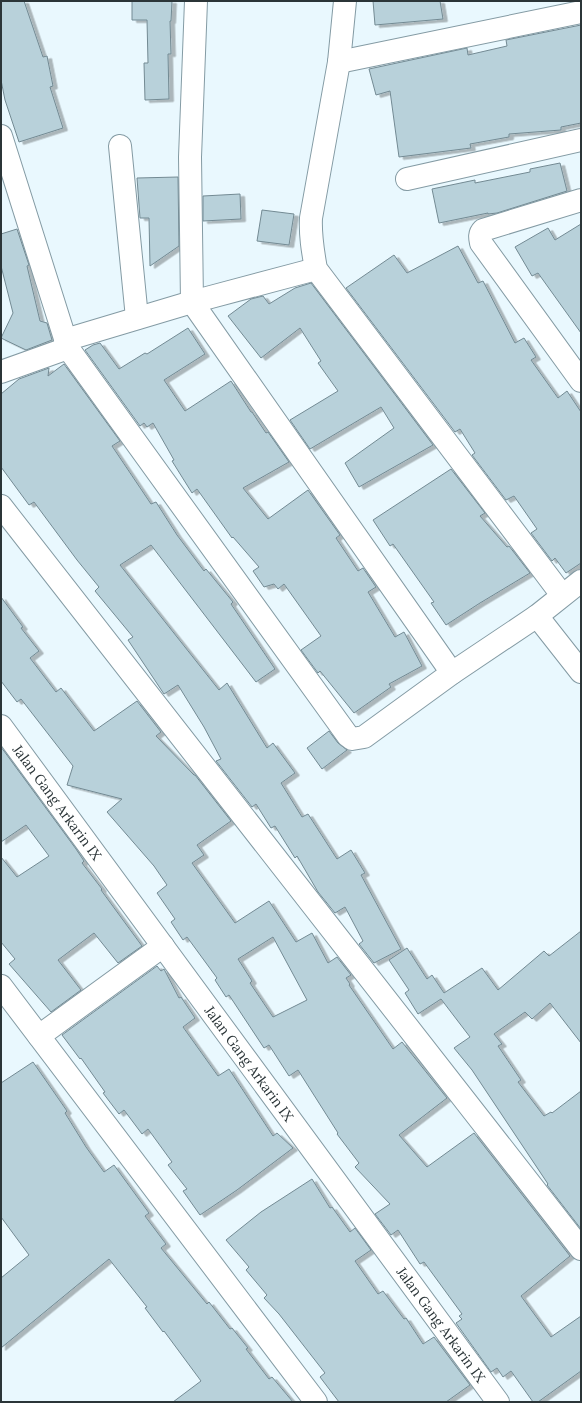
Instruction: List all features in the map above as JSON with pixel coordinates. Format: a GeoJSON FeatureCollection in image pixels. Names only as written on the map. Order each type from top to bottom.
{"type":"FeatureCollection","features":[{"type":"Feature","properties":{"kind":"street"},"geometry":{"type":"LineString","coordinates":[[196,1],[190,157],[192,302],[452,673]]}},
{"type":"Feature","properties":{"kind":"street"},"geometry":{"type":"LineString","coordinates":[[345,1],[339,62],[311,218],[311,244],[316,269],[562,595]]}},
{"type":"Feature","properties":{"kind":"street"},"geometry":{"type":"LineString","coordinates":[[339,62],[581,12]]}},
{"type":"Feature","properties":{"kind":"street"},"geometry":{"type":"LineString","coordinates":[[1,136],[67,344],[348,736],[352,739],[364,737],[452,673],[537,616],[581,581]]}},
{"type":"Feature","properties":{"kind":"street"},"geometry":{"type":"LineString","coordinates":[[407,179],[581,140]]}},
{"type":"Feature","properties":{"kind":"street"},"geometry":{"type":"LineString","coordinates":[[120,146],[137,318]]}},
{"type":"Feature","properties":{"kind":"street"},"geometry":{"type":"LineString","coordinates":[[581,200],[483,230],[479,237],[481,243],[581,381]]}},
{"type":"Feature","properties":{"kind":"street"},"geometry":{"type":"LineString","coordinates":[[1,372],[67,344],[137,318],[316,269]]}},
{"type":"Feature","properties":{"kind":"street"},"geometry":{"type":"LineString","coordinates":[[1,506],[581,1249]]}},
{"type":"Feature","properties":{"kind":"street"},"geometry":{"type":"LineString","coordinates":[[537,616],[581,672]]}},
{"type":"Feature","properties":{"kind":"street","name":"Jalan Gang Arkarin IX"},"geometry":{"type":"LineString","coordinates":[[1,726],[498,1402]]}},
{"type":"Feature","properties":{"kind":"street"},"geometry":{"type":"LineString","coordinates":[[39,1036],[163,946]]}},
{"type":"Feature","properties":{"kind":"street"},"geometry":{"type":"LineString","coordinates":[[1,986],[316,1402]]}},
{"type":"Feature","properties":{"kind":"building"},"geometry":{"type":"Polygon","coordinates":[[[1,1],[24,1],[43,57],[47,56],[53,86],[50,87],[63,128],[19,142],[5,100],[1,80],[1,1]]]}},
{"type":"Feature","properties":{"kind":"building"},"geometry":{"type":"Polygon","coordinates":[[[132,1],[172,1],[170,21],[171,54],[168,54],[169,99],[145,100],[144,63],[148,63],[147,20],[132,20],[132,1]]]}},
{"type":"Feature","properties":{"kind":"building"},"geometry":{"type":"Polygon","coordinates":[[[373,1],[440,1],[443,19],[375,25],[373,1]]]}},
{"type":"Feature","properties":{"kind":"building"},"geometry":{"type":"Polygon","coordinates":[[[581,25],[581,123],[561,127],[561,130],[509,134],[509,137],[470,144],[471,148],[399,157],[390,91],[376,95],[369,69],[467,48],[468,55],[507,46],[506,40],[581,25]]]}},
{"type":"Feature","properties":{"kind":"building"},"geometry":{"type":"Polygon","coordinates":[[[560,163],[567,191],[497,213],[488,213],[439,223],[432,189],[475,180],[475,183],[530,172],[530,169],[560,163]]]}},
{"type":"Feature","properties":{"kind":"building"},"geometry":{"type":"Polygon","coordinates":[[[178,177],[179,246],[150,266],[149,218],[140,218],[137,178],[178,177]]]}},
{"type":"Feature","properties":{"kind":"building"},"geometry":{"type":"Polygon","coordinates":[[[240,194],[241,219],[203,221],[203,196],[240,194]]]}},
{"type":"Feature","properties":{"kind":"building"},"geometry":{"type":"Polygon","coordinates":[[[262,210],[294,214],[289,245],[257,241],[262,210]]]}},
{"type":"Feature","properties":{"kind":"building"},"geometry":{"type":"Polygon","coordinates":[[[581,224],[581,333],[538,273],[532,276],[515,247],[548,228],[555,240],[581,224]]]}},
{"type":"Feature","properties":{"kind":"building"},"geometry":{"type":"Polygon","coordinates":[[[17,229],[29,265],[27,266],[40,321],[47,323],[52,340],[26,350],[1,338],[13,313],[1,266],[1,234],[17,229]]]}},
{"type":"Feature","properties":{"kind":"building"},"geometry":{"type":"Polygon","coordinates":[[[458,246],[478,283],[483,281],[515,343],[524,338],[536,357],[531,360],[558,398],[567,391],[581,412],[581,563],[566,573],[555,558],[552,561],[531,533],[537,529],[514,496],[506,500],[472,455],[475,453],[460,429],[455,432],[346,288],[394,255],[407,273],[458,246]]]}},
{"type":"Feature","properties":{"kind":"building"},"geometry":{"type":"Polygon","coordinates":[[[311,283],[433,445],[359,487],[345,463],[394,428],[381,407],[310,449],[290,420],[338,391],[318,363],[321,361],[300,328],[261,358],[228,316],[251,299],[263,296],[269,304],[295,288],[311,283]]]}},
{"type":"Feature","properties":{"kind":"building"},"geometry":{"type":"Polygon","coordinates":[[[188,328],[205,354],[164,380],[185,411],[231,381],[266,433],[268,432],[289,462],[243,488],[268,519],[308,490],[340,535],[336,538],[358,571],[363,568],[376,587],[368,592],[395,637],[404,632],[422,666],[389,684],[391,687],[354,713],[320,671],[318,673],[301,650],[321,636],[284,584],[278,589],[274,584],[264,587],[253,571],[259,567],[233,537],[232,538],[197,489],[192,493],[172,461],[174,460],[153,423],[147,427],[144,423],[140,426],[85,350],[100,343],[119,369],[145,353],[147,354],[188,328]]]}},
{"type":"Feature","properties":{"kind":"building"},"geometry":{"type":"Polygon","coordinates":[[[64,364],[120,441],[112,446],[151,504],[156,502],[177,535],[204,571],[206,569],[233,602],[231,604],[275,669],[256,682],[151,545],[120,565],[219,690],[227,683],[267,748],[273,743],[295,773],[281,783],[302,817],[308,814],[337,859],[351,850],[365,873],[361,875],[401,949],[374,963],[359,944],[363,941],[345,907],[335,913],[318,892],[297,856],[295,858],[275,826],[271,828],[256,804],[252,807],[216,761],[221,759],[204,727],[178,685],[164,694],[128,640],[133,637],[95,591],[99,587],[34,502],[29,505],[1,467],[1,394],[19,379],[49,368],[48,376],[64,364]]]}},
{"type":"Feature","properties":{"kind":"building"},"geometry":{"type":"Polygon","coordinates":[[[451,469],[485,513],[480,516],[507,547],[509,546],[530,573],[446,625],[431,603],[434,602],[393,544],[390,546],[373,520],[451,469]]]}},
{"type":"Feature","properties":{"kind":"building"},"geometry":{"type":"Polygon","coordinates":[[[1,597],[23,627],[21,628],[39,651],[30,658],[56,692],[61,688],[94,731],[137,701],[161,732],[156,736],[195,775],[231,821],[197,845],[204,855],[192,863],[235,923],[269,901],[296,942],[312,933],[328,963],[337,957],[351,975],[346,978],[350,984],[349,985],[393,1049],[402,1042],[447,1098],[399,1135],[427,1167],[474,1133],[570,1256],[521,1296],[551,1337],[581,1316],[581,1371],[538,1402],[533,1402],[511,1371],[503,1377],[497,1368],[491,1372],[456,1323],[462,1319],[459,1316],[462,1314],[424,1262],[420,1264],[398,1230],[391,1235],[375,1214],[390,1204],[355,1167],[359,1163],[337,1134],[338,1133],[298,1070],[289,1076],[269,1045],[264,1048],[229,995],[226,997],[215,980],[217,978],[187,937],[183,940],[171,922],[175,919],[157,893],[167,885],[154,866],[107,812],[122,799],[67,785],[73,766],[21,699],[17,702],[1,681],[1,597]],[[273,937],[238,959],[252,981],[250,983],[273,1017],[307,1000],[273,937]]]}},
{"type":"Feature","properties":{"kind":"building"},"geometry":{"type":"Polygon","coordinates":[[[329,731],[338,743],[347,750],[322,769],[307,748],[329,731]]]}},
{"type":"Feature","properties":{"kind":"building"},"geometry":{"type":"Polygon","coordinates":[[[1,747],[76,849],[84,861],[82,863],[142,946],[118,963],[94,933],[58,960],[81,990],[51,1012],[9,964],[15,959],[1,942],[1,857],[17,877],[49,856],[26,825],[1,842],[1,747]]]}},
{"type":"Feature","properties":{"kind":"building"},"geometry":{"type":"Polygon","coordinates":[[[581,931],[581,1043],[550,1003],[532,1019],[525,1012],[494,1034],[502,1044],[498,1046],[521,1080],[518,1082],[544,1116],[551,1112],[552,1113],[581,1091],[581,1229],[547,1185],[548,1184],[472,1070],[454,1048],[470,1037],[441,999],[418,1014],[405,993],[409,990],[389,960],[407,948],[427,979],[432,975],[444,993],[482,968],[498,990],[544,951],[549,956],[581,931]]]}},
{"type":"Feature","properties":{"kind":"building"},"geometry":{"type":"Polygon","coordinates":[[[157,966],[161,971],[164,969],[179,998],[181,997],[195,1018],[183,1027],[218,1076],[229,1069],[273,1136],[277,1133],[293,1148],[237,1190],[200,1215],[183,1191],[187,1189],[168,1165],[172,1162],[148,1129],[142,1134],[124,1110],[119,1114],[103,1093],[105,1092],[81,1058],[80,1059],[62,1035],[157,966]]]}},
{"type":"Feature","properties":{"kind":"building"},"geometry":{"type":"Polygon","coordinates":[[[33,1062],[67,1111],[65,1113],[86,1147],[104,1172],[114,1165],[149,1213],[145,1216],[166,1244],[161,1248],[207,1304],[209,1302],[230,1329],[232,1328],[248,1348],[246,1349],[269,1379],[272,1377],[293,1402],[173,1402],[201,1381],[145,1308],[147,1307],[109,1259],[1,1348],[1,1278],[29,1255],[1,1217],[1,1083],[33,1062]]]}},
{"type":"Feature","properties":{"kind":"building"},"geometry":{"type":"Polygon","coordinates":[[[312,1179],[330,1208],[332,1207],[350,1232],[355,1228],[371,1250],[355,1261],[378,1294],[383,1291],[404,1319],[406,1318],[423,1344],[434,1337],[470,1385],[446,1402],[339,1402],[320,1377],[325,1373],[279,1314],[264,1298],[267,1295],[246,1270],[249,1267],[226,1240],[261,1212],[312,1179]]]}}]}
